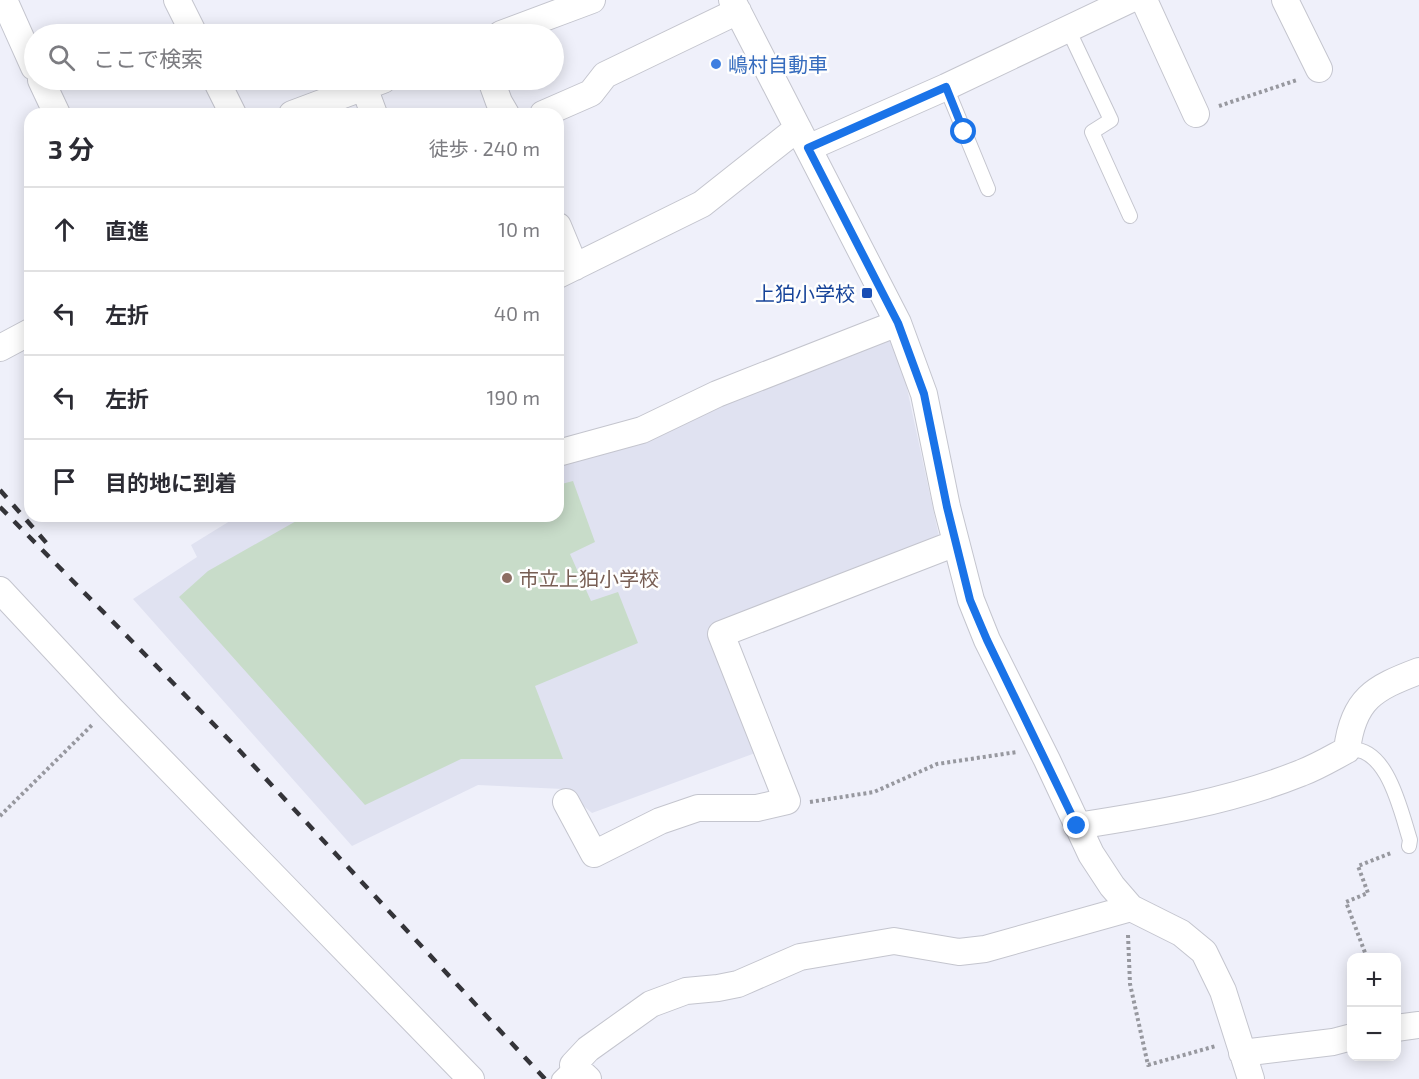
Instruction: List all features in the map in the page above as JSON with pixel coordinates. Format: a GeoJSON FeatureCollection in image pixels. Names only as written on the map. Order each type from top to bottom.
{"type":"FeatureCollection","features":[{"type":"Feature","properties":{"kind":"street"},"geometry":{"type":"LineString","coordinates":[[4,0],[24,45]]}},
{"type":"Feature","properties":{"kind":"street"},"geometry":{"type":"LineString","coordinates":[[177,0],[189,24]]}},
{"type":"Feature","properties":{"kind":"street"},"geometry":{"type":"LineString","coordinates":[[528,24],[592,0]]}},
{"type":"Feature","properties":{"kind":"street"},"geometry":{"type":"LineString","coordinates":[[564,256],[567,271],[702,204],[803,138],[946,87],[1129,0]]}},
{"type":"Feature","properties":{"kind":"street"},"geometry":{"type":"LineString","coordinates":[[1144,0],[1196,114]]}},
{"type":"Feature","properties":{"kind":"street"},"geometry":{"type":"LineString","coordinates":[[1286,0],[1319,69]]}},
{"type":"Feature","properties":{"kind":"street"},"geometry":{"type":"LineString","coordinates":[[557,108],[591,93],[605,75],[735,6],[898,323],[924,394],[970,600],[987,640],[1091,855],[1112,886],[1131,908],[1181,933],[1204,952],[1223,991],[1251,1079]]}},
{"type":"Feature","properties":{"kind":"street"},"geometry":{"type":"LineString","coordinates":[[45,90],[54,108]]}},
{"type":"Feature","properties":{"kind":"street"},"geometry":{"type":"LineString","coordinates":[[221,90],[230,108]]}},
{"type":"Feature","properties":{"kind":"street"},"geometry":{"type":"LineString","coordinates":[[308,108],[355,90]]}},
{"type":"Feature","properties":{"kind":"street"},"geometry":{"type":"LineString","coordinates":[[373,90],[374,108]]}},
{"type":"Feature","properties":{"kind":"street"},"geometry":{"type":"LineString","coordinates":[[495,90],[502,108]]}},
{"type":"Feature","properties":{"kind":"street"},"geometry":{"type":"LineString","coordinates":[[564,451],[642,430],[717,394],[898,323]]}},
{"type":"Feature","properties":{"kind":"street"},"geometry":{"type":"LineString","coordinates":[[0,348],[24,335]]}},
{"type":"Feature","properties":{"kind":"street"},"geometry":{"type":"LineString","coordinates":[[566,802],[594,854],[660,821],[698,808],[757,807],[787,801],[721,634],[956,543]]}},
{"type":"Feature","properties":{"kind":"street"},"geometry":{"type":"LineString","coordinates":[[0,590],[110,708],[468,1078]]}},
{"type":"Feature","properties":{"kind":"street"},"geometry":{"type":"LineString","coordinates":[[1077,826],[1162,813],[1234,796],[1303,772],[1347,750],[1352,724],[1365,701],[1385,684],[1419,671]]}},
{"type":"Feature","properties":{"kind":"street"},"geometry":{"type":"LineString","coordinates":[[573,1074],[588,1049],[651,1004],[686,991],[738,984],[800,957],[894,941],[959,952],[985,950],[1131,908]]}},
{"type":"Feature","properties":{"kind":"street"},"geometry":{"type":"LineString","coordinates":[[1401,1027],[1419,1025]]}},
{"type":"Feature","properties":{"kind":"street"},"geometry":{"type":"LineString","coordinates":[[1240,1046],[1333,1042],[1347,1038]]}},
{"type":"Feature","properties":{"kind":"lane"},"geometry":{"type":"LineString","coordinates":[[1068,29],[1111,120],[1092,132],[1130,216]]}},
{"type":"Feature","properties":{"kind":"lane"},"geometry":{"type":"LineString","coordinates":[[946,87],[988,189]]}},
{"type":"Feature","properties":{"kind":"lane"},"geometry":{"type":"LineString","coordinates":[[1347,750],[1353,749],[1372,755],[1378,761],[1393,787],[1410,840],[1408,846]]}},
{"type":"Feature","properties":{"kind":"path"},"geometry":{"type":"LineString","coordinates":[[1196,114],[1294,81],[1319,69]]}},
{"type":"Feature","properties":{"kind":"path"},"geometry":{"type":"LineString","coordinates":[[0,816],[110,708]]}},
{"type":"Feature","properties":{"kind":"path"},"geometry":{"type":"LineString","coordinates":[[787,801],[803,803],[850,797],[873,792],[937,764],[1041,748]]}},
{"type":"Feature","properties":{"kind":"path"},"geometry":{"type":"LineString","coordinates":[[1365,953],[1346,902],[1368,893],[1358,866],[1408,846]]}},
{"type":"Feature","properties":{"kind":"path"},"geometry":{"type":"LineString","coordinates":[[1131,908],[1128,932],[1131,984],[1148,1065],[1240,1046]]}},
{"type":"Feature","properties":{"kind":"shaded area","name":"市立上狛小学校"},"geometry":{"type":"Polygon","coordinates":[[[888,335],[902,365],[940,541],[711,629],[758,752],[592,813],[563,789],[478,785],[352,846],[133,599],[197,557],[191,545],[228,522],[564,522],[564,457],[888,335]]]}},
{"type":"Feature","properties":{"kind":"green space"},"geometry":{"type":"Polygon","coordinates":[[[573,481],[595,542],[570,554],[591,601],[618,592],[638,643],[535,686],[563,759],[461,759],[365,805],[179,597],[208,571],[294,522],[564,522],[564,483],[573,481]]]}},
{"type":"Feature","properties":{"kind":"railway"},"geometry":{"type":"LineString","coordinates":[[0,490],[24,517]]}},
{"type":"Feature","properties":{"kind":"railway"},"geometry":{"type":"LineString","coordinates":[[0,507],[240,751],[545,1079]]}},
{"type":"Feature","properties":{"kind":"railway"},"geometry":{"type":"LineString","coordinates":[[28,522],[50,547]]}},
{"type":"Feature","properties":{"kind":"place","name":"嶋村自動車"},"geometry":{"type":"Point","coordinates":[716,64]}},
{"type":"Feature","properties":{"kind":"place","name":"上狛小学校"},"geometry":{"type":"Point","coordinates":[867,293]}},
{"type":"Feature","properties":{"kind":"place","name":"市立上狛小学校"},"geometry":{"type":"Point","coordinates":[507,578]}},
{"type":"Feature","properties":{"kind":"route"},"geometry":{"type":"LineString","coordinates":[[964,132],[946,87],[808,148],[898,323],[924,394],[947,507],[970,600],[1077,826]]}}]}
